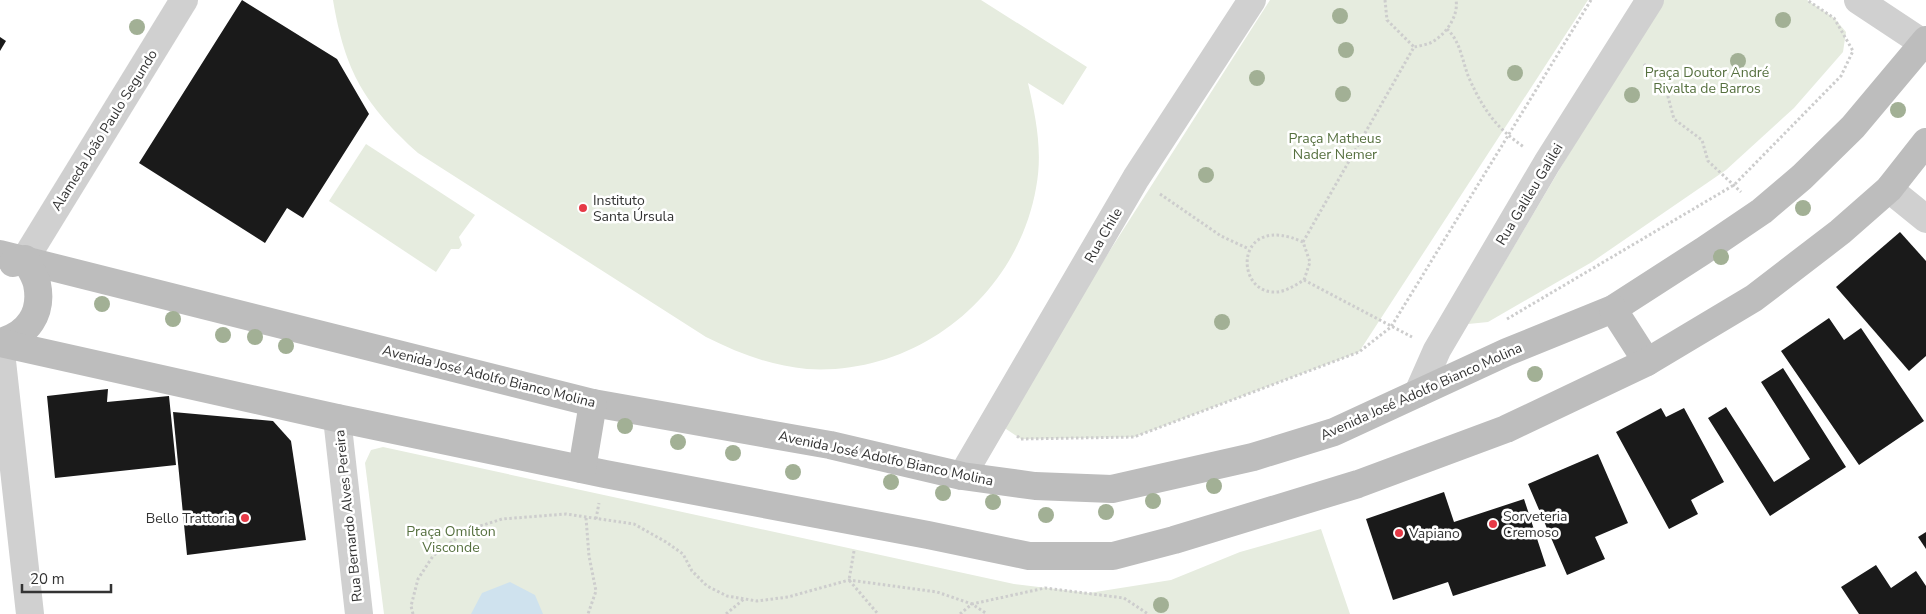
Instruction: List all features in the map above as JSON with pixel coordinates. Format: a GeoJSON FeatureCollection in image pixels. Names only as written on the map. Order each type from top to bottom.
{"type":"FeatureCollection","features":[{"type":"Feature","properties":{"kind":"main road","name":"Avenida José Adolfo Bianco Molina"},"geometry":{"type":"LineString","coordinates":[[8,260],[593,403],[830,444],[962,476],[1035,486],[1112,489],[1253,457],[1325,435],[1507,352],[1613,309],[1704,251],[1762,210],[1802,177],[1853,127],[1925,43]]}},
{"type":"Feature","properties":{"kind":"main road"},"geometry":{"type":"LineString","coordinates":[[0,343],[337,418],[582,469],[1029,556],[1113,556],[1174,540],[1376,477],[1506,429],[1647,362],[1754,298],[1840,232],[1889,188],[1926,142]]}},
{"type":"Feature","properties":{"kind":"main road"},"geometry":{"type":"LineString","coordinates":[[0,343],[28,328],[39,306],[37,282],[8,260]]}},
{"type":"Feature","properties":{"kind":"main road"},"geometry":{"type":"LineString","coordinates":[[1613,309],[1647,362]]}},
{"type":"Feature","properties":{"kind":"main road"},"geometry":{"type":"LineString","coordinates":[[582,469],[593,403]]}},
{"type":"Feature","properties":{"kind":"street","name":"Alameda João Paulo Segundo"},"geometry":{"type":"LineString","coordinates":[[8,260],[184,0]]}},
{"type":"Feature","properties":{"kind":"street","name":"Rua Chile"},"geometry":{"type":"LineString","coordinates":[[962,476],[1136,178],[1252,0]]}},
{"type":"Feature","properties":{"kind":"street","name":"Rua Galileu Galilei"},"geometry":{"type":"LineString","coordinates":[[1418,393],[1437,350],[1547,163],[1650,0]]}},
{"type":"Feature","properties":{"kind":"street"},"geometry":{"type":"LineString","coordinates":[[1858,0],[1925,43]]}},
{"type":"Feature","properties":{"kind":"street"},"geometry":{"type":"LineString","coordinates":[[1889,188],[1926,219]]}},
{"type":"Feature","properties":{"kind":"street"},"geometry":{"type":"LineString","coordinates":[[0,343],[30,614]]}},
{"type":"Feature","properties":{"kind":"street","name":"Rua Bernardo Alves Pereira"},"geometry":{"type":"LineString","coordinates":[[337,418],[359,614]]}},
{"type":"Feature","properties":{"kind":"path"},"geometry":{"type":"LineString","coordinates":[[1385,0],[1387,20],[1414,47]]}},
{"type":"Feature","properties":{"kind":"path"},"geometry":{"type":"LineString","coordinates":[[1303,242],[1280,234],[1257,239],[1249,248],[1247,262],[1250,276],[1259,288],[1272,292],[1288,290],[1304,280],[1310,262],[1303,242],[1414,47],[1430,42],[1448,29],[1458,8],[1456,0]]}},
{"type":"Feature","properties":{"kind":"path"},"geometry":{"type":"LineString","coordinates":[[1014,434],[1021,439],[1134,437],[1359,352],[1391,327],[1591,0]]}},
{"type":"Feature","properties":{"kind":"path"},"geometry":{"type":"LineString","coordinates":[[1499,323],[1734,186],[1841,76],[1853,50],[1834,18],[1807,0]]}},
{"type":"Feature","properties":{"kind":"path"},"geometry":{"type":"LineString","coordinates":[[1448,29],[1455,36],[1469,78],[1491,119],[1507,135],[1547,163]]}},
{"type":"Feature","properties":{"kind":"path"},"geometry":{"type":"LineString","coordinates":[[1643,62],[1667,93],[1674,119],[1702,140],[1708,161],[1762,210]]}},
{"type":"Feature","properties":{"kind":"path"},"geometry":{"type":"LineString","coordinates":[[1136,178],[1221,236],[1249,248]]}},
{"type":"Feature","properties":{"kind":"path"},"geometry":{"type":"LineString","coordinates":[[1304,280],[1437,350]]}},
{"type":"Feature","properties":{"kind":"path"},"geometry":{"type":"LineString","coordinates":[[413,614],[411,606],[418,579],[433,556],[454,540],[477,527],[502,518],[566,514],[634,524],[683,554],[692,571],[707,586],[727,596],[757,601],[788,597],[849,580],[937,592],[972,604],[987,614]]}},
{"type":"Feature","properties":{"kind":"path"},"geometry":{"type":"LineString","coordinates":[[586,518],[596,591],[588,614]]}},
{"type":"Feature","properties":{"kind":"path"},"geometry":{"type":"LineString","coordinates":[[849,580],[878,614]]}},
{"type":"Feature","properties":{"kind":"path"},"geometry":{"type":"LineString","coordinates":[[960,614],[972,604],[1045,588],[1124,598],[1148,614]]}},
{"type":"Feature","properties":{"kind":"path"},"geometry":{"type":"LineString","coordinates":[[726,614],[744,599]]}},
{"type":"Feature","properties":{"kind":"green space","name":"Instituto Santa Úrsula"},"geometry":{"type":"Polygon","coordinates":[[[333,0],[981,0],[1087,67],[1063,105],[1028,83],[1039,148],[1036,188],[1025,227],[1008,263],[984,295],[956,322],[923,343],[887,359],[848,368],[807,369],[755,358],[706,337],[418,153],[384,119],[360,86],[344,48],[333,0]]]}},
{"type":"Feature","properties":{"kind":"green space","name":"Praça Matheus Nader Nemer"},"geometry":{"type":"Polygon","coordinates":[[[1270,0],[1588,0],[1359,352],[1134,437],[1021,439],[1006,429],[1008,410],[1270,0]]]}},
{"type":"Feature","properties":{"kind":"green space","name":"Praça Doutor André Rivalta de Barros"},"geometry":{"type":"Polygon","coordinates":[[[1663,0],[1807,0],[1834,18],[1846,32],[1843,52],[1794,108],[1726,170],[1592,262],[1488,322],[1468,324],[1629,52],[1663,0]]]}},
{"type":"Feature","properties":{"kind":"green space"},"geometry":{"type":"Polygon","coordinates":[[[366,144],[475,215],[459,237],[462,245],[459,249],[451,249],[436,272],[329,201],[366,144]]]}},
{"type":"Feature","properties":{"kind":"green space","name":"Praça Omílton Visconde"},"geometry":{"type":"Polygon","coordinates":[[[383,447],[1014,584],[1089,593],[1171,580],[1240,552],[1321,529],[1350,614],[384,614],[365,463],[371,450],[383,447]]]}},
{"type":"Feature","properties":{"kind":"water"},"geometry":{"type":"Polygon","coordinates":[[[510,582],[535,595],[543,614],[471,614],[482,593],[510,582]]]}},
{"type":"Feature","properties":{"kind":"building"},"geometry":{"type":"Polygon","coordinates":[[[242,0],[337,59],[369,114],[303,218],[287,208],[265,243],[139,163],[242,0]]]}},
{"type":"Feature","properties":{"kind":"building"},"geometry":{"type":"Polygon","coordinates":[[[0,37],[6,41],[0,51],[0,37]]]}},
{"type":"Feature","properties":{"kind":"building"},"geometry":{"type":"Polygon","coordinates":[[[1900,232],[1926,261],[1926,356],[1909,371],[1836,287],[1900,232]]]}},
{"type":"Feature","properties":{"kind":"building"},"geometry":{"type":"Polygon","coordinates":[[[1829,318],[1844,340],[1861,328],[1924,421],[1859,465],[1781,351],[1829,318]]]}},
{"type":"Feature","properties":{"kind":"building"},"geometry":{"type":"Polygon","coordinates":[[[1783,368],[1846,467],[1770,516],[1708,418],[1726,407],[1774,482],[1810,459],[1761,382],[1783,368]]]}},
{"type":"Feature","properties":{"kind":"building"},"geometry":{"type":"Polygon","coordinates":[[[108,389],[107,402],[169,396],[176,465],[55,478],[47,396],[108,389]]]}},
{"type":"Feature","properties":{"kind":"building"},"geometry":{"type":"Polygon","coordinates":[[[1661,408],[1666,417],[1684,408],[1724,482],[1691,500],[1698,514],[1669,529],[1616,432],[1661,408]]]}},
{"type":"Feature","properties":{"kind":"building"},"geometry":{"type":"Polygon","coordinates":[[[173,412],[273,421],[291,441],[306,540],[187,555],[173,412]]]}},
{"type":"Feature","properties":{"kind":"building"},"geometry":{"type":"Polygon","coordinates":[[[1598,454],[1628,523],[1595,537],[1605,559],[1567,575],[1528,484],[1598,454]]]}},
{"type":"Feature","properties":{"kind":"building"},"geometry":{"type":"Polygon","coordinates":[[[1444,492],[1454,522],[1524,499],[1546,566],[1453,596],[1448,582],[1393,600],[1366,519],[1444,492]]]}},
{"type":"Feature","properties":{"kind":"building"},"geometry":{"type":"Polygon","coordinates":[[[1926,532],[1926,549],[1918,537],[1926,532]]]}},
{"type":"Feature","properties":{"kind":"building"},"geometry":{"type":"Polygon","coordinates":[[[1876,565],[1891,588],[1916,571],[1926,586],[1926,614],[1859,614],[1841,587],[1876,565]]]}},
{"type":"Feature","properties":{"kind":"place","name":"Instituto Santa Úrsula"},"geometry":{"type":"Point","coordinates":[583,208]}},
{"type":"Feature","properties":{"kind":"place","name":"Bello Trattoria"},"geometry":{"type":"Point","coordinates":[245,518]}},
{"type":"Feature","properties":{"kind":"place","name":"Sorveteria Cremoso"},"geometry":{"type":"Point","coordinates":[1493,524]}},
{"type":"Feature","properties":{"kind":"place","name":"Vapiano"},"geometry":{"type":"Point","coordinates":[1399,533]}}]}
